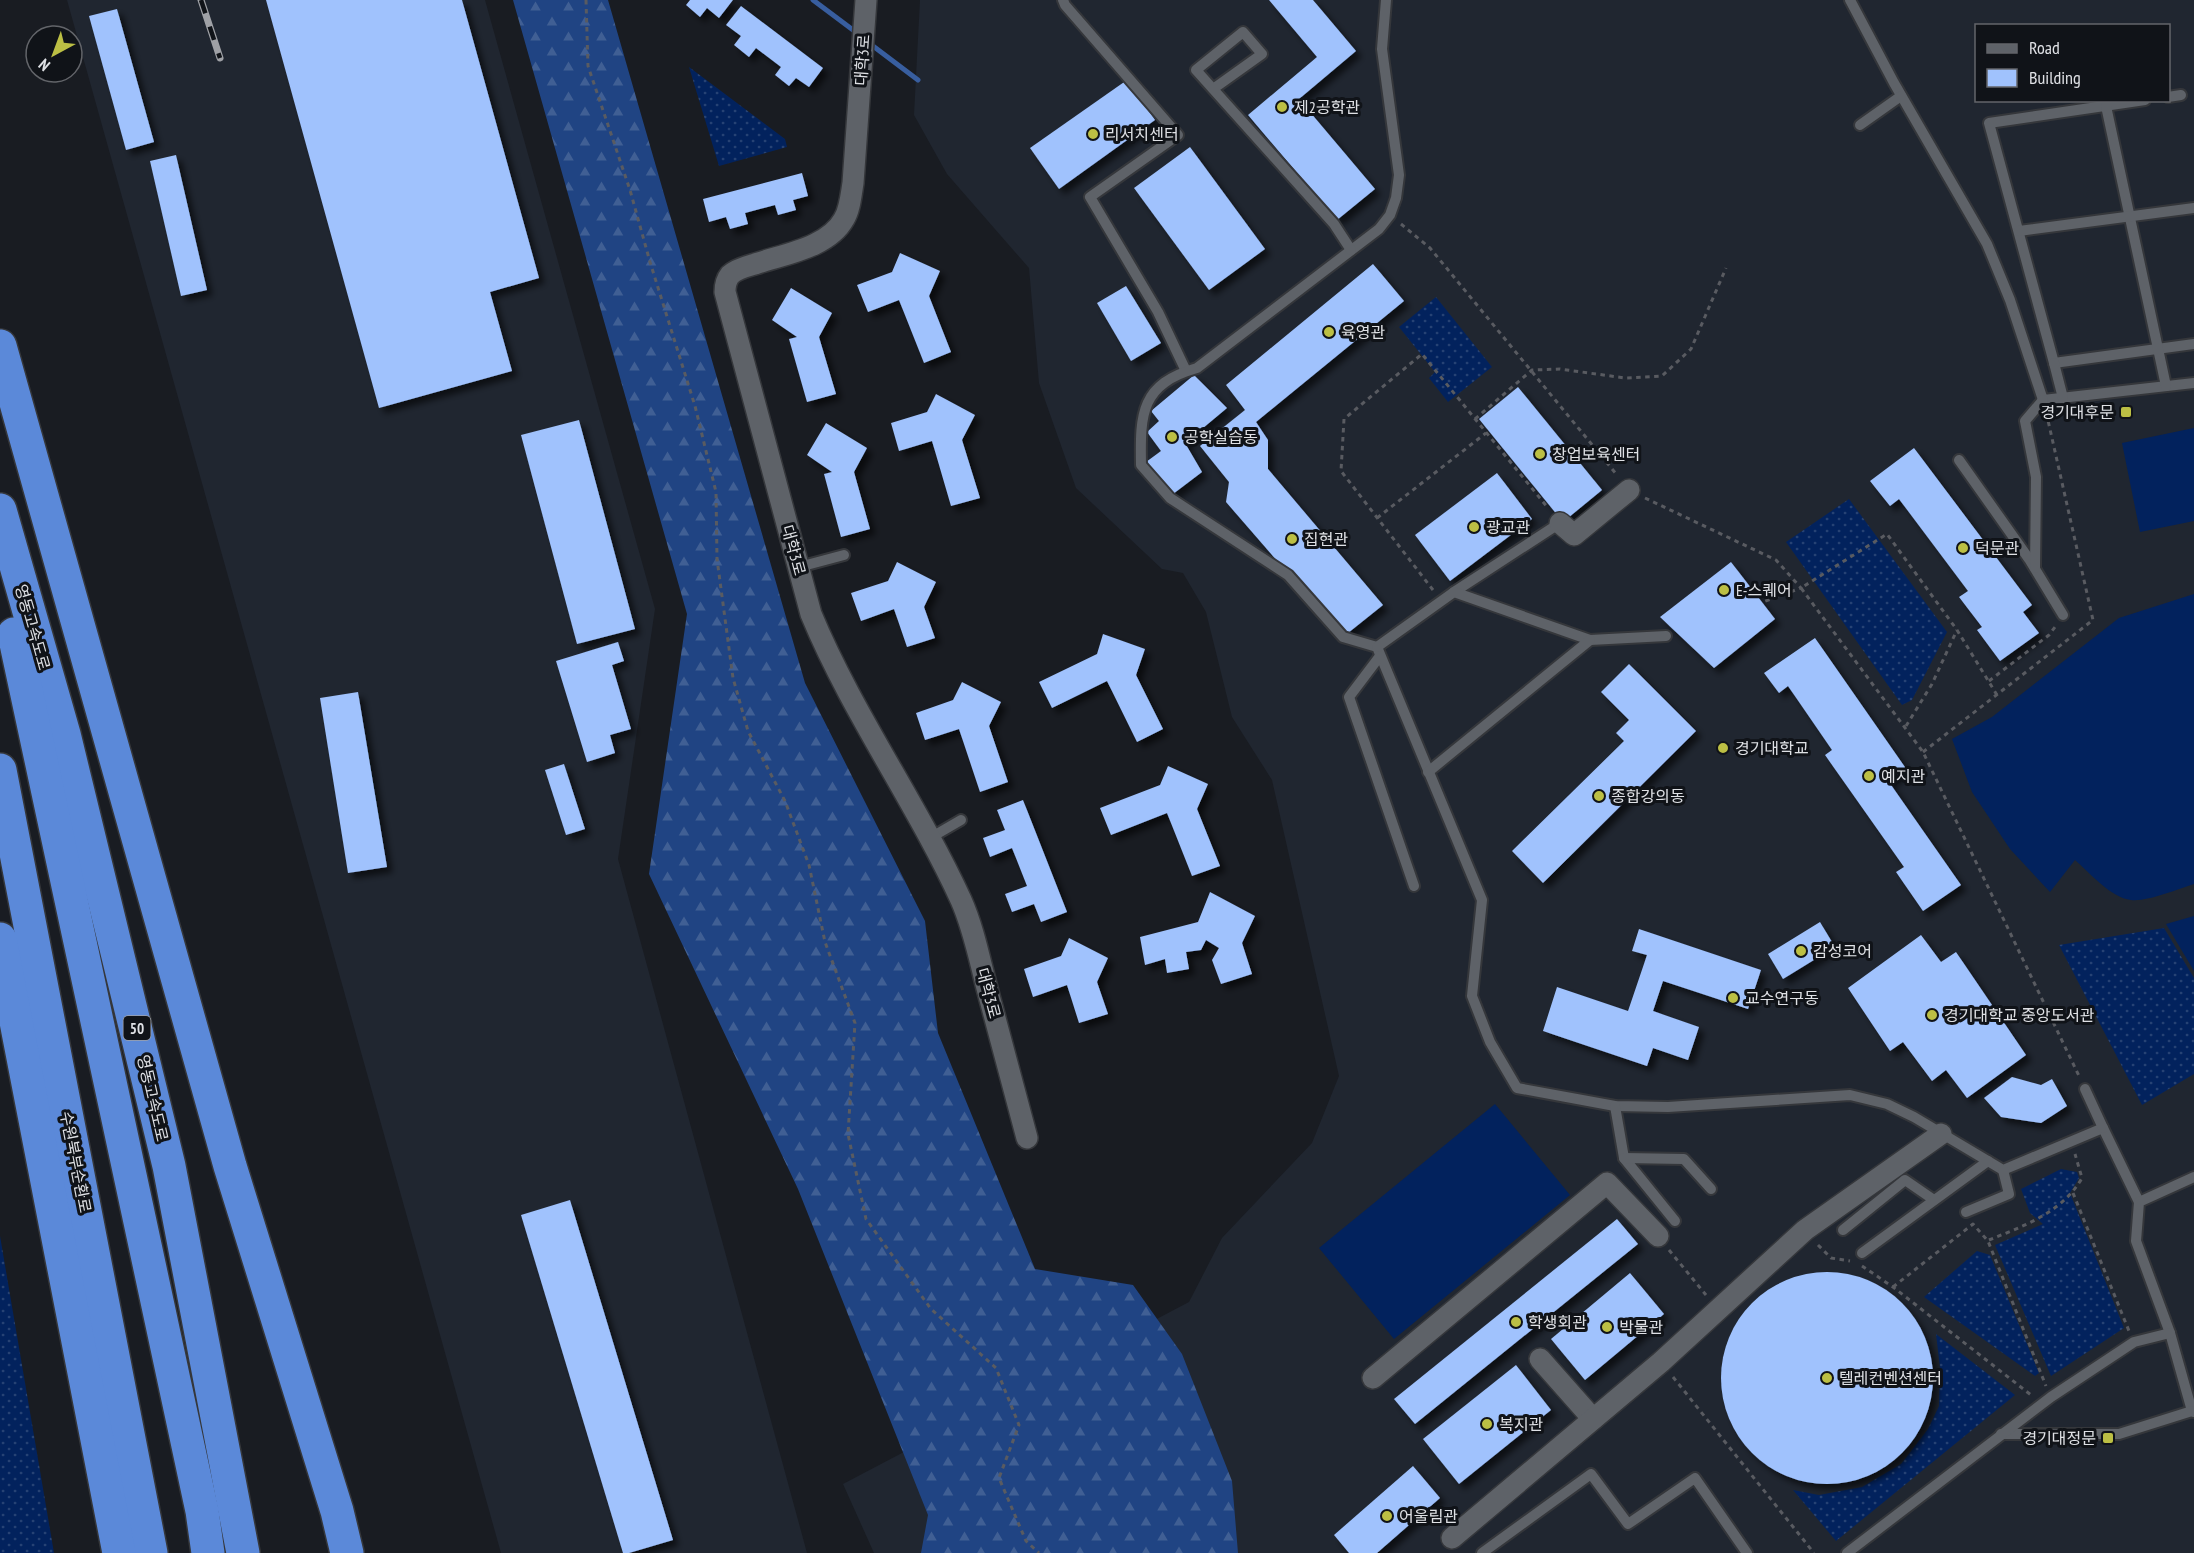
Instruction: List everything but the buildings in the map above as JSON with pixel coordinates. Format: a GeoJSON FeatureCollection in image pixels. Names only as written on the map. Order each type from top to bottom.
{"type":"FeatureCollection","features":[{"type":"Feature","properties":{"kind":"highway"},"geometry":{"type":"LineString","coordinates":[[0,346],[226,1154],[337,1510],[347,1553]]}},
{"type":"Feature","properties":{"kind":"highway","name":"영동고속도로"},"geometry":{"type":"LineString","coordinates":[[0,510],[64,734],[170,1166],[243,1553]]}},
{"type":"Feature","properties":{"kind":"highway","name":"영동고속도로"},"geometry":{"type":"LineString","coordinates":[[0,568],[202,1511],[208,1553]]}},
{"type":"Feature","properties":{"kind":"highway","name":"수원북부순환로"},"geometry":{"type":"LineString","coordinates":[[0,770],[152,1553]]}},
{"type":"Feature","properties":{"kind":"highway","name":"수원북부순환로"},"geometry":{"type":"LineString","coordinates":[[0,939],[119,1553]]}},
{"type":"Feature","properties":{"kind":"highway"},"geometry":{"type":"LineString","coordinates":[[282,1334],[363,1553]]}},
{"type":"Feature","properties":{"kind":"street","name":"대학3로"},"geometry":{"type":"LineString","coordinates":[[866,1],[851,200],[845,218],[835,232],[819,241],[730,275],[725,292],[811,614],[873,737],[930,838],[962,903],[974,939],[1027,1137]]}},
{"type":"Feature","properties":{"kind":"street"},"geometry":{"type":"LineString","coordinates":[[1560,523],[1574,535],[1629,490]]}},
{"type":"Feature","properties":{"kind":"street"},"geometry":{"type":"LineString","coordinates":[[1452,1538],[1660,1362],[1805,1230],[1941,1134]]}},
{"type":"Feature","properties":{"kind":"street"},"geometry":{"type":"LineString","coordinates":[[1373,1378],[1607,1183],[1658,1236]]}},
{"type":"Feature","properties":{"kind":"street"},"geometry":{"type":"LineString","coordinates":[[1540,1359],[1593,1419]]}},
{"type":"Feature","properties":{"kind":"lane"},"geometry":{"type":"LineString","coordinates":[[1064,0],[1065,5],[1178,135],[1090,197],[1158,312],[1186,371]]}},
{"type":"Feature","properties":{"kind":"lane"},"geometry":{"type":"LineString","coordinates":[[1386,0],[1382,49],[1399,175],[1396,198],[1390,215],[1379,229],[1197,368],[1177,374],[1148,398],[1140,428],[1141,465],[1170,498],[1288,575],[1343,637],[1378,651],[1482,900],[1473,996],[1490,1042],[1517,1088],[1615,1106],[1668,1107],[1850,1095],[1887,1104],[1914,1117],[2003,1170],[2009,1194],[1966,1212]]}},
{"type":"Feature","properties":{"kind":"lane"},"geometry":{"type":"LineString","coordinates":[[1850,0],[1901,96],[1987,244],[2010,300],[2043,400]]}},
{"type":"Feature","properties":{"kind":"lane"},"geometry":{"type":"LineString","coordinates":[[1213,89],[1262,54],[1243,32],[1196,70],[1213,89],[1334,224],[1351,250]]}},
{"type":"Feature","properties":{"kind":"lane"},"geometry":{"type":"LineString","coordinates":[[2170,97],[2181,95]]}},
{"type":"Feature","properties":{"kind":"lane"},"geometry":{"type":"LineString","coordinates":[[1860,125],[1901,96]]}},
{"type":"Feature","properties":{"kind":"lane"},"geometry":{"type":"LineString","coordinates":[[2063,398],[1989,123],[2132,102]]}},
{"type":"Feature","properties":{"kind":"lane"},"geometry":{"type":"LineString","coordinates":[[2106,106],[2166,386]]}},
{"type":"Feature","properties":{"kind":"lane"},"geometry":{"type":"LineString","coordinates":[[2019,231],[2194,208]]}},
{"type":"Feature","properties":{"kind":"lane"},"geometry":{"type":"LineString","coordinates":[[2054,363],[2194,344]]}},
{"type":"Feature","properties":{"kind":"lane"},"geometry":{"type":"LineString","coordinates":[[2035,569],[2036,477],[2025,421],[2043,400],[2194,383]]}},
{"type":"Feature","properties":{"kind":"lane"},"geometry":{"type":"LineString","coordinates":[[1959,460],[2035,569],[2063,615]]}},
{"type":"Feature","properties":{"kind":"lane"},"geometry":{"type":"LineString","coordinates":[[1414,886],[1349,697],[1378,651],[1454,592],[1560,523]]}},
{"type":"Feature","properties":{"kind":"lane"},"geometry":{"type":"LineString","coordinates":[[799,567],[844,555]]}},
{"type":"Feature","properties":{"kind":"lane"},"geometry":{"type":"LineString","coordinates":[[1454,592],[1590,640],[1666,636]]}},
{"type":"Feature","properties":{"kind":"lane"},"geometry":{"type":"LineString","coordinates":[[1428,772],[1590,640]]}},
{"type":"Feature","properties":{"kind":"lane"},"geometry":{"type":"LineString","coordinates":[[930,838],[961,820]]}},
{"type":"Feature","properties":{"kind":"lane"},"geometry":{"type":"LineString","coordinates":[[2001,1434],[2119,1434],[2193,1411],[2170,1333],[2136,1241],[2139,1202],[2085,1089]]}},
{"type":"Feature","properties":{"kind":"lane"},"geometry":{"type":"LineString","coordinates":[[1615,1106],[1624,1158],[1675,1221]]}},
{"type":"Feature","properties":{"kind":"lane"},"geometry":{"type":"LineString","coordinates":[[2003,1170],[2103,1128]]}},
{"type":"Feature","properties":{"kind":"lane"},"geometry":{"type":"LineString","coordinates":[[1624,1158],[1684,1159],[1711,1189]]}},
{"type":"Feature","properties":{"kind":"lane"},"geometry":{"type":"LineString","coordinates":[[1862,1253],[1988,1161]]}},
{"type":"Feature","properties":{"kind":"lane"},"geometry":{"type":"LineString","coordinates":[[2139,1202],[2194,1178]]}},
{"type":"Feature","properties":{"kind":"lane"},"geometry":{"type":"LineString","coordinates":[[1843,1230],[1905,1180],[1934,1200]]}},
{"type":"Feature","properties":{"kind":"lane"},"geometry":{"type":"LineString","coordinates":[[1847,1553],[2046,1400],[2134,1342],[2170,1333]]}},
{"type":"Feature","properties":{"kind":"lane"},"geometry":{"type":"LineString","coordinates":[[1482,1553],[1591,1474],[1628,1524],[1695,1478],[1747,1553]]}},
{"type":"Feature","properties":{"kind":"path"},"geometry":{"type":"LineString","coordinates":[[586,0],[588,66],[630,190],[695,406],[716,492],[717,559],[733,678],[748,731],[785,801],[809,866],[825,942],[855,1023],[848,1134],[866,1219],[931,1309],[996,1368],[1019,1425],[999,1478],[1026,1541],[1039,1553]]}},
{"type":"Feature","properties":{"kind":"path"},"geometry":{"type":"LineString","coordinates":[[1390,215],[1430,248],[1629,490],[1776,560],[1801,588],[1923,752],[2085,1089]]}},
{"type":"Feature","properties":{"kind":"path"},"geometry":{"type":"LineString","coordinates":[[1475,419],[1532,370],[1560,369],[1625,378],[1662,376],[1691,349],[1726,268]]}},
{"type":"Feature","properties":{"kind":"path"},"geometry":{"type":"LineString","coordinates":[[1442,601],[1341,471],[1344,419],[1422,354],[1560,523]]}},
{"type":"Feature","properties":{"kind":"path"},"geometry":{"type":"LineString","coordinates":[[1923,752],[2093,620],[2043,400]]}},
{"type":"Feature","properties":{"kind":"path"},"geometry":{"type":"LineString","coordinates":[[1377,518],[1486,433]]}},
{"type":"Feature","properties":{"kind":"path"},"geometry":{"type":"LineString","coordinates":[[1763,602],[1801,588],[1887,534],[1956,630],[1997,695]]}},
{"type":"Feature","properties":{"kind":"path"},"geometry":{"type":"LineString","coordinates":[[1906,727],[1932,684],[1956,630]]}},
{"type":"Feature","properties":{"kind":"path"},"geometry":{"type":"LineString","coordinates":[[1989,681],[2049,635]]}},
{"type":"Feature","properties":{"kind":"path"},"geometry":{"type":"LineString","coordinates":[[1988,1241],[2039,1219],[2073,1193],[2082,1178],[2071,1140]]}},
{"type":"Feature","properties":{"kind":"path"},"geometry":{"type":"LineString","coordinates":[[2073,1193],[2134,1342]]}},
{"type":"Feature","properties":{"kind":"path"},"geometry":{"type":"LineString","coordinates":[[1893,1287],[1973,1224],[1988,1241],[2046,1400]]}},
{"type":"Feature","properties":{"kind":"path"},"geometry":{"type":"LineString","coordinates":[[1805,1230],[1831,1258],[1854,1262],[1893,1287],[2046,1400]]}},
{"type":"Feature","properties":{"kind":"path"},"geometry":{"type":"LineString","coordinates":[[1658,1236],[1717,1309]]}},
{"type":"Feature","properties":{"kind":"path"},"geometry":{"type":"LineString","coordinates":[[1660,1362],[1814,1553]]}},
{"type":"Feature","properties":{"kind":"shaded area"},"geometry":{"type":"Polygon","coordinates":[[[67,0],[485,0],[655,609],[618,859],[807,1553],[501,1553],[84,61],[84,24],[74,24],[67,0]]]}},
{"type":"Feature","properties":{"kind":"shaded area","name":"경기대학교"},"geometry":{"type":"Polygon","coordinates":[[[920,0],[2194,0],[2194,1553],[874,1553],[843,1484],[1189,1302],[1222,1238],[1312,1143],[1339,1076],[1272,780],[1232,717],[1206,612],[1183,573],[1162,569],[1076,488],[1039,383],[1029,268],[947,174],[914,115],[920,0]]]}},
{"type":"Feature","properties":{"kind":"shaded area"},"geometry":{"type":"Polygon","coordinates":[[[689,67],[785,139],[787,147],[719,166],[689,67]]]}},
{"type":"Feature","properties":{"kind":"shaded area"},"geometry":{"type":"Polygon","coordinates":[[[1436,297],[1492,367],[1448,402],[1429,378],[1435,372],[1399,327],[1436,297]]]}},
{"type":"Feature","properties":{"kind":"shaded area"},"geometry":{"type":"Polygon","coordinates":[[[2194,428],[2194,521],[2140,532],[2122,443],[2194,428]]]}},
{"type":"Feature","properties":{"kind":"shaded area"},"geometry":{"type":"Polygon","coordinates":[[[1849,499],[1947,632],[1912,700],[1902,705],[1786,542],[1849,499]]]}},
{"type":"Feature","properties":{"kind":"shaded area"},"geometry":{"type":"Polygon","coordinates":[[[2194,594],[2194,884],[2154,897],[2131,900],[2108,890],[2075,860],[2050,892],[2010,849],[1972,792],[1952,739],[1992,717],[2119,618],[2194,594]]]}},
{"type":"Feature","properties":{"kind":"shaded area"},"geometry":{"type":"Polygon","coordinates":[[[2194,916],[2194,971],[2166,924],[2194,916]]]}},
{"type":"Feature","properties":{"kind":"shaded area"},"geometry":{"type":"Polygon","coordinates":[[[2164,928],[2194,978],[2194,1074],[2142,1105],[2059,945],[2164,928]]]}},
{"type":"Feature","properties":{"kind":"shaded area"},"geometry":{"type":"Polygon","coordinates":[[[1495,1104],[1570,1195],[1394,1339],[1319,1248],[1495,1104]]]}},
{"type":"Feature","properties":{"kind":"shaded area"},"geometry":{"type":"Polygon","coordinates":[[[2061,1169],[2077,1172],[2079,1178],[2070,1193],[2124,1328],[2051,1376],[1995,1245],[2043,1224],[2030,1213],[2021,1189],[2061,1169]]]}},
{"type":"Feature","properties":{"kind":"shaded area"},"geometry":{"type":"Polygon","coordinates":[[[0,1236],[54,1553],[0,1553],[0,1236]]]}},
{"type":"Feature","properties":{"kind":"shaded area"},"geometry":{"type":"Polygon","coordinates":[[[1977,1251],[1990,1255],[2039,1373],[2035,1376],[1924,1297],[1977,1251]]]}},
{"type":"Feature","properties":{"kind":"shaded area"},"geometry":{"type":"Polygon","coordinates":[[[1936,1334],[2015,1395],[1836,1541],[1793,1490],[1819,1495],[1862,1487],[1901,1464],[1928,1429],[1939,1406],[1940,1368],[1936,1334]]]}},
{"type":"Feature","properties":{"kind":"green space"},"geometry":{"type":"Polygon","coordinates":[[[513,0],[608,0],[805,683],[925,921],[938,1033],[1035,1269],[1133,1285],[1182,1354],[1232,1481],[1238,1553],[921,1553],[928,1515],[798,1189],[649,874],[687,614],[513,0]]]}},
{"type":"Feature","properties":{"kind":"waterway"},"geometry":{"type":"LineString","coordinates":[[813,0],[857,33]]}},
{"type":"Feature","properties":{"kind":"waterway"},"geometry":{"type":"LineString","coordinates":[[869,43],[918,80]]}},
{"type":"Feature","properties":{"kind":"railway"},"geometry":{"type":"LineString","coordinates":[[201,0],[220,58]]}},
{"type":"Feature","properties":{"kind":"place","name":"제2공학관"},"geometry":{"type":"Point","coordinates":[1282,107]}},
{"type":"Feature","properties":{"kind":"place","name":"리서치센터"},"geometry":{"type":"Point","coordinates":[1093,134]}},
{"type":"Feature","properties":{"kind":"place","name":"육영관"},"geometry":{"type":"Point","coordinates":[1329,332]}},
{"type":"Feature","properties":{"kind":"place","name":"경기대후문"},"geometry":{"type":"Point","coordinates":[2126,412]}},
{"type":"Feature","properties":{"kind":"place","name":"공학실습동"},"geometry":{"type":"Point","coordinates":[1172,437]}},
{"type":"Feature","properties":{"kind":"place","name":"창업보육센터"},"geometry":{"type":"Point","coordinates":[1540,454]}},
{"type":"Feature","properties":{"kind":"place","name":"광교관"},"geometry":{"type":"Point","coordinates":[1474,527]}},
{"type":"Feature","properties":{"kind":"place","name":"집현관"},"geometry":{"type":"Point","coordinates":[1292,539]}},
{"type":"Feature","properties":{"kind":"place","name":"덕문관"},"geometry":{"type":"Point","coordinates":[1963,548]}},
{"type":"Feature","properties":{"kind":"place","name":"E-스퀘어"},"geometry":{"type":"Point","coordinates":[1724,590]}},
{"type":"Feature","properties":{"kind":"place","name":"경기대학교"},"geometry":{"type":"Point","coordinates":[1723,748]}},
{"type":"Feature","properties":{"kind":"place","name":"예지관"},"geometry":{"type":"Point","coordinates":[1869,776]}},
{"type":"Feature","properties":{"kind":"place","name":"종합강의동"},"geometry":{"type":"Point","coordinates":[1599,796]}},
{"type":"Feature","properties":{"kind":"place","name":"감성코어"},"geometry":{"type":"Point","coordinates":[1801,951]}},
{"type":"Feature","properties":{"kind":"place","name":"교수연구동"},"geometry":{"type":"Point","coordinates":[1733,998]}},
{"type":"Feature","properties":{"kind":"place","name":"경기대학교 중앙도서관"},"geometry":{"type":"Point","coordinates":[1932,1015]}},
{"type":"Feature","properties":{"kind":"place","name":"학생회관"},"geometry":{"type":"Point","coordinates":[1516,1322]}},
{"type":"Feature","properties":{"kind":"place","name":"박물관"},"geometry":{"type":"Point","coordinates":[1607,1327]}},
{"type":"Feature","properties":{"kind":"place","name":"텔레컨벤션센터"},"geometry":{"type":"Point","coordinates":[1827,1378]}},
{"type":"Feature","properties":{"kind":"place","name":"복지관"},"geometry":{"type":"Point","coordinates":[1487,1424]}},
{"type":"Feature","properties":{"kind":"place","name":"경기대정문"},"geometry":{"type":"Point","coordinates":[2108,1438]}},
{"type":"Feature","properties":{"kind":"place","name":"어울림관"},"geometry":{"type":"Point","coordinates":[1387,1516]}}]}
